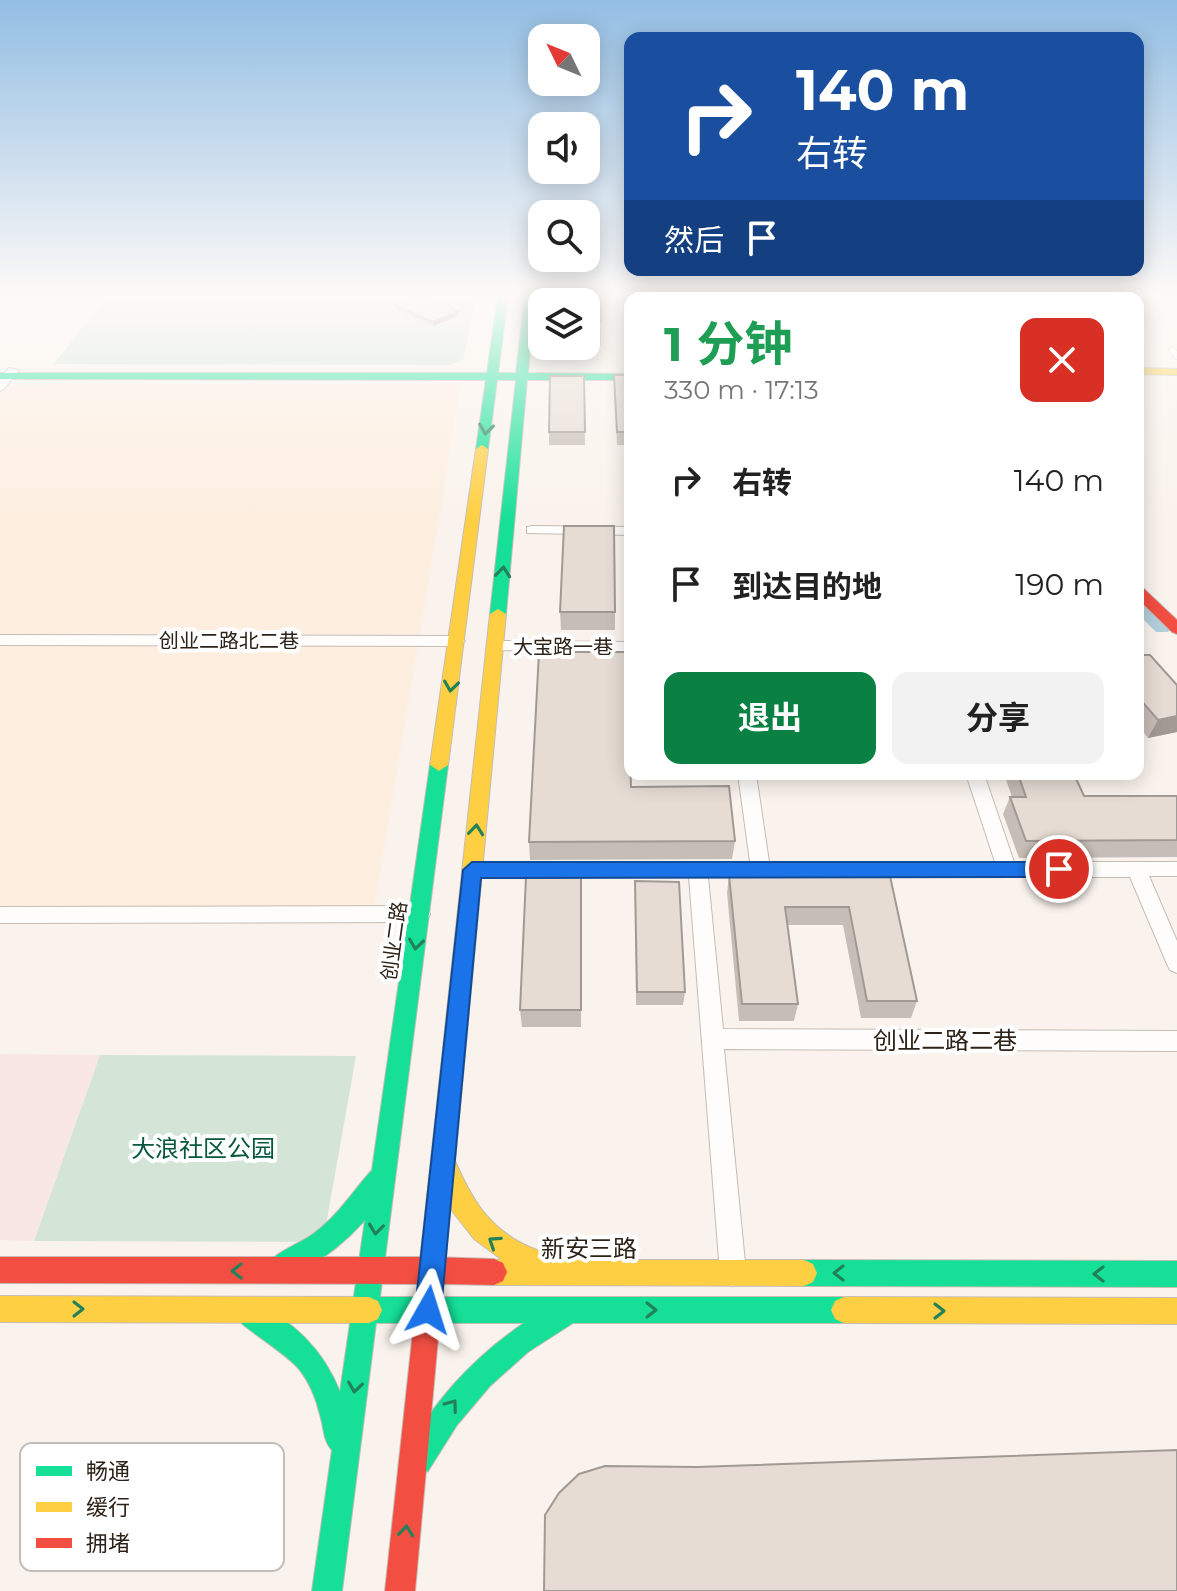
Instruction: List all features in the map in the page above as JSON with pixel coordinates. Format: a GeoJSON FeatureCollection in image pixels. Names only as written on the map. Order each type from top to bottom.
{"type":"FeatureCollection","features":[{"type":"Feature","properties":{"kind":"main road","name":"创业二路"},"geometry":{"type":"LineString","coordinates":[[327,1591],[494,370]]}},
{"type":"Feature","properties":{"kind":"main road"},"geometry":{"type":"LineString","coordinates":[[400,1591],[523,370]]}},
{"type":"Feature","properties":{"kind":"main road"},"geometry":{"type":"LineString","coordinates":[[4,376],[624,374]]}},
{"type":"Feature","properties":{"kind":"main road"},"geometry":{"type":"LineString","coordinates":[[1144,374],[1177,374]]}},
{"type":"Feature","properties":{"kind":"main road"},"geometry":{"type":"LineString","coordinates":[[1144,597],[1177,629]]}},
{"type":"Feature","properties":{"kind":"main road"},"geometry":{"type":"LineString","coordinates":[[444,1159],[450,1185],[461,1209],[479,1232],[526,1261],[566,1272]]}},
{"type":"Feature","properties":{"kind":"main road"},"geometry":{"type":"LineString","coordinates":[[275,1271],[329,1240],[352,1219],[372,1194],[385,1166]]}},
{"type":"Feature","properties":{"kind":"main road","name":"新安三路"},"geometry":{"type":"LineString","coordinates":[[0,1270],[1177,1274]]}},
{"type":"Feature","properties":{"kind":"main road"},"geometry":{"type":"LineString","coordinates":[[0,1309],[1177,1311]]}},
{"type":"Feature","properties":{"kind":"main road"},"geometry":{"type":"LineString","coordinates":[[239,1309],[277,1327],[316,1365],[331,1395],[343,1475]]}},
{"type":"Feature","properties":{"kind":"main road"},"geometry":{"type":"LineString","coordinates":[[412,1472],[445,1414],[482,1366],[528,1331],[573,1310]]}},
{"type":"Feature","properties":{"kind":"street"},"geometry":{"type":"LineString","coordinates":[[532,530],[624,531]]}},
{"type":"Feature","properties":{"kind":"street","name":"创业二路北二巷"},"geometry":{"type":"LineString","coordinates":[[0,640],[457,641]]}},
{"type":"Feature","properties":{"kind":"street","name":"大宝路一巷"},"geometry":{"type":"LineString","coordinates":[[495,646],[624,647]]}},
{"type":"Feature","properties":{"kind":"street"},"geometry":{"type":"LineString","coordinates":[[748,780],[761,871]]}},
{"type":"Feature","properties":{"kind":"street"},"geometry":{"type":"LineString","coordinates":[[977,780],[1007,870]]}},
{"type":"Feature","properties":{"kind":"street"},"geometry":{"type":"LineString","coordinates":[[1136,869],[1177,964]]}},
{"type":"Feature","properties":{"kind":"street"},"geometry":{"type":"LineString","coordinates":[[472,870],[1177,869]]}},
{"type":"Feature","properties":{"kind":"street"},"geometry":{"type":"LineString","coordinates":[[698,871],[733,1273]]}},
{"type":"Feature","properties":{"kind":"street"},"geometry":{"type":"LineString","coordinates":[[0,915],[420,914]]}},
{"type":"Feature","properties":{"kind":"street","name":"创业二路二巷"},"geometry":{"type":"LineString","coordinates":[[713,1039],[1177,1041]]}},
{"type":"Feature","properties":{"kind":"shaded area"},"geometry":{"type":"Polygon","coordinates":[[[461,384],[374,909],[0,912],[0,385],[461,384]]]}},
{"type":"Feature","properties":{"kind":"shaded area"},"geometry":{"type":"Polygon","coordinates":[[[0,1054],[100,1055],[34,1241],[0,1240],[0,1054]]]}},
{"type":"Feature","properties":{"kind":"green space","name":"大浪社区公园"},"geometry":{"type":"Polygon","coordinates":[[[100,1055],[356,1056],[323,1242],[34,1241],[100,1055]]]}},
{"type":"Feature","properties":{"kind":"building"},"geometry":{"type":"Polygon","coordinates":[[[614,375],[624,375],[624,432],[617,432],[614,375]]]}},
{"type":"Feature","properties":{"kind":"building"},"geometry":{"type":"Polygon","coordinates":[[[550,376],[584,376],[585,432],[549,432],[550,376]]]}},
{"type":"Feature","properties":{"kind":"building"},"geometry":{"type":"Polygon","coordinates":[[[564,526],[614,526],[615,612],[560,612],[564,526]]]}},
{"type":"Feature","properties":{"kind":"building"},"geometry":{"type":"Polygon","coordinates":[[[539,652],[624,652],[624,780],[631,780],[631,787],[729,786],[735,841],[529,842],[539,652]]]}},
{"type":"Feature","properties":{"kind":"building"},"geometry":{"type":"Polygon","coordinates":[[[1144,655],[1150,655],[1177,685],[1177,716],[1158,720],[1144,704],[1144,655]]]}},
{"type":"Feature","properties":{"kind":"building"},"geometry":{"type":"Polygon","coordinates":[[[1020,780],[1077,780],[1084,796],[1177,796],[1177,840],[1026,841],[1010,797],[1026,797],[1020,780]]]}},
{"type":"Feature","properties":{"kind":"building"},"geometry":{"type":"Polygon","coordinates":[[[729,875],[890,876],[917,1001],[867,1001],[849,907],[785,907],[798,1004],[742,1004],[729,875]]]}},
{"type":"Feature","properties":{"kind":"building"},"geometry":{"type":"Polygon","coordinates":[[[581,876],[581,1010],[520,1010],[526,877],[581,876]]]}},
{"type":"Feature","properties":{"kind":"building"},"geometry":{"type":"Polygon","coordinates":[[[635,881],[679,882],[685,992],[637,992],[635,881]]]}},
{"type":"Feature","properties":{"kind":"building"},"geometry":{"type":"Polygon","coordinates":[[[1177,1450],[1177,1591],[544,1591],[545,1515],[559,1493],[579,1474],[605,1466],[697,1467],[1177,1450]]]}},
{"type":"Feature","properties":{"kind":"waterway"},"geometry":{"type":"LineString","coordinates":[[1144,610],[1162,628]]}},
{"type":"Feature","properties":{"kind":"traffic: fast"},"geometry":{"type":"LineString","coordinates":[[482,449],[493,370]]}},
{"type":"Feature","properties":{"kind":"traffic: fast"},"geometry":{"type":"LineString","coordinates":[[498,614],[523,370]]}},
{"type":"Feature","properties":{"kind":"traffic: fast"},"geometry":{"type":"LineString","coordinates":[[0,376],[624,377]]}},
{"type":"Feature","properties":{"kind":"traffic: fast"},"geometry":{"type":"LineString","coordinates":[[327,1591],[439,765]]}},
{"type":"Feature","properties":{"kind":"traffic: fast"},"geometry":{"type":"LineString","coordinates":[[277,1270],[308,1253],[348,1221],[379,1179]]}},
{"type":"Feature","properties":{"kind":"traffic: fast"},"geometry":{"type":"LineString","coordinates":[[804,1273],[1177,1274]]}},
{"type":"Feature","properties":{"kind":"traffic: fast"},"geometry":{"type":"LineString","coordinates":[[369,1310],[844,1310]]}},
{"type":"Feature","properties":{"kind":"traffic: fast"},"geometry":{"type":"LineString","coordinates":[[245,1312],[283,1335],[310,1362],[328,1396],[339,1439]]}},
{"type":"Feature","properties":{"kind":"traffic: fast"},"geometry":{"type":"LineString","coordinates":[[418,1461],[447,1416],[480,1376],[518,1343],[564,1314]]}},
{"type":"Feature","properties":{"kind":"traffic: slow"},"geometry":{"type":"LineString","coordinates":[[1144,371],[1177,372]]}},
{"type":"Feature","properties":{"kind":"traffic: slow"},"geometry":{"type":"LineString","coordinates":[[439,765],[482,449]]}},
{"type":"Feature","properties":{"kind":"traffic: slow"},"geometry":{"type":"LineString","coordinates":[[432,1270],[498,614]]}},
{"type":"Feature","properties":{"kind":"traffic: slow"},"geometry":{"type":"LineString","coordinates":[[446,1168],[461,1203],[482,1230],[511,1251],[545,1266]]}},
{"type":"Feature","properties":{"kind":"traffic: slow"},"geometry":{"type":"LineString","coordinates":[[494,1272],[804,1273]]}},
{"type":"Feature","properties":{"kind":"traffic: slow"},"geometry":{"type":"LineString","coordinates":[[0,1309],[369,1310]]}},
{"type":"Feature","properties":{"kind":"traffic: slow"},"geometry":{"type":"LineString","coordinates":[[844,1310],[1177,1311]]}},
{"type":"Feature","properties":{"kind":"traffic: jam"},"geometry":{"type":"LineString","coordinates":[[1144,597],[1177,629]]}},
{"type":"Feature","properties":{"kind":"traffic: jam"},"geometry":{"type":"LineString","coordinates":[[0,1270],[494,1272]]}},
{"type":"Feature","properties":{"kind":"traffic: jam"},"geometry":{"type":"LineString","coordinates":[[400,1591],[432,1270]]}},
{"type":"Feature","properties":{"kind":"route"},"geometry":{"type":"LineString","coordinates":[[428,1310],[472,870],[1059,869]]}}]}
